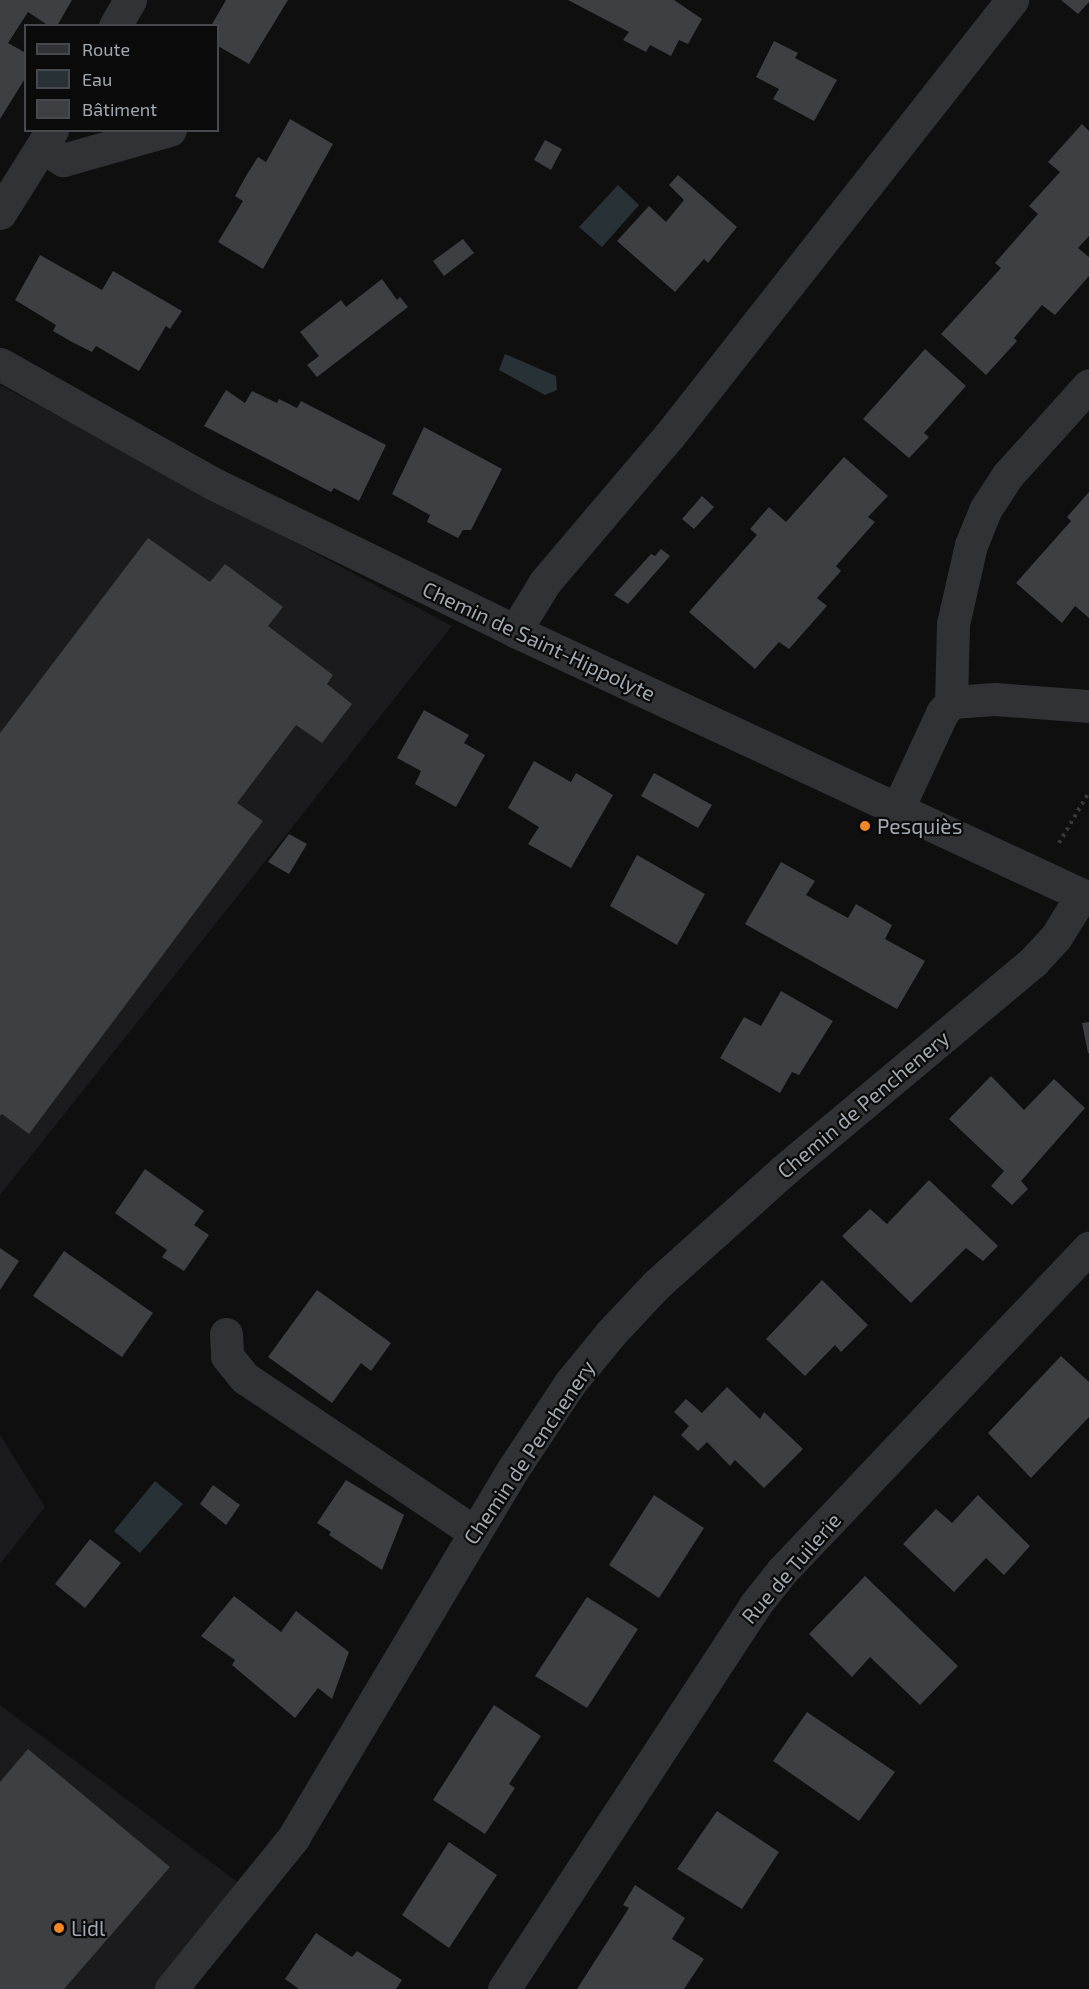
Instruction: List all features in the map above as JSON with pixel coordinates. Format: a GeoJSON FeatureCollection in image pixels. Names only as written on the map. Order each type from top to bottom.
{"type":"FeatureCollection","features":[{"type":"Feature","properties":{"kind":"street"},"geometry":{"type":"LineString","coordinates":[[116,24],[130,0]]}},
{"type":"Feature","properties":{"kind":"street"},"geometry":{"type":"LineString","coordinates":[[515,631],[545,582],[669,436],[1012,0]]}},
{"type":"Feature","properties":{"kind":"street"},"geometry":{"type":"LineString","coordinates":[[0,213],[47,139],[63,159],[163,132]]}},
{"type":"Feature","properties":{"kind":"street","name":"Chemin de Saint-Hippolyte"},"geometry":{"type":"LineString","coordinates":[[0,364],[212,483],[515,631],[1086,896]]}},
{"type":"Feature","properties":{"kind":"street"},"geometry":{"type":"LineString","coordinates":[[898,808],[942,713],[951,702],[953,624],[971,545],[985,510],[1007,476],[1089,385]]}},
{"type":"Feature","properties":{"kind":"street"},"geometry":{"type":"LineString","coordinates":[[951,702],[995,699],[1089,706]]}},
{"type":"Feature","properties":{"kind":"street","name":"Chemin de Penchenery"},"geometry":{"type":"LineString","coordinates":[[171,1989],[294,1837],[474,1532],[570,1383],[656,1285],[783,1170],[1034,961],[1056,938],[1086,896]]}},
{"type":"Feature","properties":{"kind":"street","name":"Rue de Tuilerie"},"geometry":{"type":"LineString","coordinates":[[504,1989],[754,1605],[782,1571],[1089,1247]]}},
{"type":"Feature","properties":{"kind":"street"},"geometry":{"type":"LineString","coordinates":[[226,1334],[227,1356],[245,1378],[474,1532]]}},
{"type":"Feature","properties":{"kind":"path"},"geometry":{"type":"LineString","coordinates":[[1044,875],[1069,821],[1089,792]]}},
{"type":"Feature","properties":{"kind":"shaded area"},"geometry":{"type":"Polygon","coordinates":[[[0,385],[452,626],[0,1195],[0,385]]]}},
{"type":"Feature","properties":{"kind":"shaded area"},"geometry":{"type":"Polygon","coordinates":[[[0,1435],[45,1507],[0,1564],[0,1435]]]}},
{"type":"Feature","properties":{"kind":"shaded area"},"geometry":{"type":"Polygon","coordinates":[[[0,1705],[251,1892],[171,1989],[0,1989],[0,1705]]]}},
{"type":"Feature","properties":{"kind":"water"},"geometry":{"type":"Polygon","coordinates":[[[618,185],[639,205],[602,247],[579,227],[618,185]]]}},
{"type":"Feature","properties":{"kind":"water"},"geometry":{"type":"Polygon","coordinates":[[[505,354],[556,376],[557,390],[545,395],[499,370],[505,354]]]}},
{"type":"Feature","properties":{"kind":"water"},"geometry":{"type":"Polygon","coordinates":[[[155,1481],[183,1504],[140,1553],[114,1531],[155,1481]]]}},
{"type":"Feature","properties":{"kind":"building"},"geometry":{"type":"Polygon","coordinates":[[[0,0],[72,0],[58,24],[46,24],[28,12],[8,43],[24,52],[24,80],[0,119],[0,0]]]}},
{"type":"Feature","properties":{"kind":"building"},"geometry":{"type":"Polygon","coordinates":[[[226,0],[288,0],[249,64],[219,47],[219,24],[212,24],[226,0]]]}},
{"type":"Feature","properties":{"kind":"building"},"geometry":{"type":"Polygon","coordinates":[[[568,0],[674,0],[702,19],[688,44],[679,40],[671,56],[650,45],[646,52],[623,40],[629,32],[568,0]]]}},
{"type":"Feature","properties":{"kind":"building"},"geometry":{"type":"Polygon","coordinates":[[[1061,0],[1089,0],[1089,2],[1078,14],[1061,0]]]}},
{"type":"Feature","properties":{"kind":"building"},"geometry":{"type":"Polygon","coordinates":[[[774,41],[798,53],[795,58],[837,80],[814,121],[773,99],[779,89],[756,77],[774,41]]]}},
{"type":"Feature","properties":{"kind":"building"},"geometry":{"type":"Polygon","coordinates":[[[290,119],[333,144],[263,269],[218,242],[243,201],[235,196],[246,176],[258,157],[266,162],[290,119]]]}},
{"type":"Feature","properties":{"kind":"building"},"geometry":{"type":"Polygon","coordinates":[[[1082,124],[1089,131],[1089,236],[1078,248],[1089,257],[1089,276],[1055,315],[1042,305],[1014,338],[1017,341],[986,375],[941,334],[1001,268],[995,263],[1038,214],[1029,206],[1060,172],[1048,162],[1082,124]]]}},
{"type":"Feature","properties":{"kind":"building"},"geometry":{"type":"Polygon","coordinates":[[[545,140],[562,149],[551,170],[534,160],[545,140]]]}},
{"type":"Feature","properties":{"kind":"building"},"geometry":{"type":"Polygon","coordinates":[[[678,175],[737,227],[708,263],[704,259],[675,292],[617,241],[649,206],[666,222],[684,200],[669,185],[678,175]]]}},
{"type":"Feature","properties":{"kind":"building"},"geometry":{"type":"Polygon","coordinates":[[[463,239],[474,253],[444,276],[433,261],[463,239]]]}},
{"type":"Feature","properties":{"kind":"building"},"geometry":{"type":"Polygon","coordinates":[[[40,255],[102,290],[113,271],[182,311],[170,329],[166,326],[139,371],[96,346],[92,352],[72,342],[53,331],[56,325],[15,300],[40,255]]]}},
{"type":"Feature","properties":{"kind":"building"},"geometry":{"type":"Polygon","coordinates":[[[382,279],[397,300],[400,297],[408,307],[317,377],[307,365],[319,356],[300,332],[341,300],[346,307],[382,279]]]}},
{"type":"Feature","properties":{"kind":"building"},"geometry":{"type":"Polygon","coordinates":[[[925,349],[966,386],[924,433],[929,437],[909,458],[863,419],[925,349]]]}},
{"type":"Feature","properties":{"kind":"building"},"geometry":{"type":"Polygon","coordinates":[[[226,390],[245,403],[252,391],[277,403],[279,399],[297,408],[301,401],[386,445],[359,501],[334,488],[331,492],[204,426],[226,390]]]}},
{"type":"Feature","properties":{"kind":"building"},"geometry":{"type":"Polygon","coordinates":[[[424,427],[502,469],[471,530],[463,530],[458,538],[427,522],[430,515],[392,494],[424,427]]]}},
{"type":"Feature","properties":{"kind":"building"},"geometry":{"type":"Polygon","coordinates":[[[844,457],[888,496],[868,517],[875,522],[836,566],[841,571],[817,598],[827,606],[789,649],[779,642],[755,669],[689,612],[757,535],[750,529],[769,507],[786,522],[844,457]]]}},
{"type":"Feature","properties":{"kind":"building"},"geometry":{"type":"Polygon","coordinates":[[[1089,492],[1089,618],[1075,606],[1062,623],[1016,583],[1071,521],[1067,517],[1089,492]]]}},
{"type":"Feature","properties":{"kind":"building"},"geometry":{"type":"Polygon","coordinates":[[[702,496],[714,507],[694,529],[682,519],[702,496]]]}},
{"type":"Feature","properties":{"kind":"building"},"geometry":{"type":"Polygon","coordinates":[[[148,538],[210,582],[225,564],[283,607],[268,626],[333,675],[327,684],[352,704],[322,743],[296,725],[237,803],[263,821],[29,1134],[2,1114],[0,1116],[0,733],[148,538]]]}},
{"type":"Feature","properties":{"kind":"building"},"geometry":{"type":"Polygon","coordinates":[[[661,549],[670,556],[628,604],[614,595],[651,554],[655,556],[661,549]]]}},
{"type":"Feature","properties":{"kind":"building"},"geometry":{"type":"Polygon","coordinates":[[[424,710],[469,735],[464,743],[485,755],[456,807],[415,784],[421,771],[397,758],[424,710]]]}},
{"type":"Feature","properties":{"kind":"building"},"geometry":{"type":"Polygon","coordinates":[[[534,761],[571,782],[576,773],[613,795],[571,868],[528,844],[539,827],[508,808],[534,761]]]}},
{"type":"Feature","properties":{"kind":"building"},"geometry":{"type":"Polygon","coordinates":[[[654,773],[712,805],[698,828],[641,796],[654,773]]]}},
{"type":"Feature","properties":{"kind":"building"},"geometry":{"type":"Polygon","coordinates":[[[289,834],[307,844],[289,874],[268,862],[289,834]]]}},
{"type":"Feature","properties":{"kind":"building"},"geometry":{"type":"Polygon","coordinates":[[[637,855],[705,894],[677,945],[610,906],[637,855]]]}},
{"type":"Feature","properties":{"kind":"building"},"geometry":{"type":"Polygon","coordinates":[[[781,862],[815,881],[806,895],[848,918],[856,904],[892,925],[885,939],[925,961],[897,1009],[745,924],[781,862]]]}},
{"type":"Feature","properties":{"kind":"building"},"geometry":{"type":"Polygon","coordinates":[[[781,991],[833,1021],[799,1075],[792,1072],[780,1093],[720,1058],[744,1017],[761,1026],[781,991]]]}},
{"type":"Feature","properties":{"kind":"building"},"geometry":{"type":"Polygon","coordinates":[[[1089,1022],[1089,1053],[1088,1053],[1082,1023],[1089,1022]]]}},
{"type":"Feature","properties":{"kind":"building"},"geometry":{"type":"Polygon","coordinates":[[[991,1076],[1024,1110],[1054,1079],[1085,1108],[1021,1181],[1028,1189],[1012,1205],[991,1186],[1004,1171],[949,1119],[991,1076]]]}},
{"type":"Feature","properties":{"kind":"building"},"geometry":{"type":"Polygon","coordinates":[[[145,1169],[204,1211],[194,1225],[209,1235],[184,1271],[162,1257],[167,1250],[115,1213],[145,1169]]]}},
{"type":"Feature","properties":{"kind":"building"},"geometry":{"type":"Polygon","coordinates":[[[929,1180],[998,1246],[983,1261],[966,1248],[911,1303],[842,1236],[870,1209],[887,1224],[929,1180]]]}},
{"type":"Feature","properties":{"kind":"building"},"geometry":{"type":"Polygon","coordinates":[[[0,1248],[19,1261],[0,1290],[0,1248]]]}},
{"type":"Feature","properties":{"kind":"building"},"geometry":{"type":"Polygon","coordinates":[[[64,1251],[153,1313],[122,1357],[33,1296],[64,1251]]]}},
{"type":"Feature","properties":{"kind":"building"},"geometry":{"type":"Polygon","coordinates":[[[822,1280],[868,1325],[841,1352],[835,1345],[805,1376],[766,1339],[822,1280]]]}},
{"type":"Feature","properties":{"kind":"building"},"geometry":{"type":"Polygon","coordinates":[[[317,1290],[391,1343],[371,1371],[361,1363],[332,1403],[268,1357],[317,1290]]]}},
{"type":"Feature","properties":{"kind":"building"},"geometry":{"type":"Polygon","coordinates":[[[1061,1356],[1089,1382],[1089,1417],[1031,1478],[988,1433],[1061,1356]]]}},
{"type":"Feature","properties":{"kind":"building"},"geometry":{"type":"Polygon","coordinates":[[[727,1387],[760,1419],[764,1412],[803,1449],[764,1488],[735,1460],[730,1466],[707,1442],[698,1451],[681,1435],[689,1426],[674,1412],[686,1399],[702,1413],[727,1387]]]}},
{"type":"Feature","properties":{"kind":"building"},"geometry":{"type":"Polygon","coordinates":[[[346,1480],[404,1515],[382,1570],[329,1535],[331,1532],[317,1523],[346,1480]]]}},
{"type":"Feature","properties":{"kind":"building"},"geometry":{"type":"Polygon","coordinates":[[[213,1485],[240,1505],[226,1525],[200,1504],[213,1485]]]}},
{"type":"Feature","properties":{"kind":"building"},"geometry":{"type":"Polygon","coordinates":[[[654,1495],[704,1528],[659,1598],[609,1565],[654,1495]]]}},
{"type":"Feature","properties":{"kind":"building"},"geometry":{"type":"Polygon","coordinates":[[[978,1495],[1030,1546],[1004,1575],[986,1558],[954,1592],[903,1544],[936,1509],[952,1523],[978,1495]]]}},
{"type":"Feature","properties":{"kind":"building"},"geometry":{"type":"Polygon","coordinates":[[[90,1539],[121,1563],[85,1608],[55,1584],[90,1539]]]}},
{"type":"Feature","properties":{"kind":"building"},"geometry":{"type":"Polygon","coordinates":[[[865,1576],[958,1666],[920,1705],[870,1657],[852,1677],[809,1634],[865,1576]]]}},
{"type":"Feature","properties":{"kind":"building"},"geometry":{"type":"Polygon","coordinates":[[[234,1596],[281,1632],[296,1611],[349,1652],[332,1699],[318,1688],[295,1718],[232,1665],[235,1660],[201,1636],[234,1596]]]}},
{"type":"Feature","properties":{"kind":"building"},"geometry":{"type":"Polygon","coordinates":[[[587,1597],[638,1629],[587,1708],[535,1676],[587,1597]]]}},
{"type":"Feature","properties":{"kind":"building"},"geometry":{"type":"Polygon","coordinates":[[[494,1705],[541,1736],[509,1784],[515,1788],[485,1834],[433,1800],[494,1705]]]}},
{"type":"Feature","properties":{"kind":"building"},"geometry":{"type":"Polygon","coordinates":[[[807,1712],[895,1772],[859,1821],[773,1761],[807,1712]]]}},
{"type":"Feature","properties":{"kind":"building","name":"Lidl"},"geometry":{"type":"Polygon","coordinates":[[[28,1749],[170,1867],[64,1989],[0,1989],[0,1782],[28,1749]]]}},
{"type":"Feature","properties":{"kind":"building"},"geometry":{"type":"Polygon","coordinates":[[[717,1811],[779,1852],[742,1909],[677,1869],[717,1811]]]}},
{"type":"Feature","properties":{"kind":"building"},"geometry":{"type":"Polygon","coordinates":[[[449,1842],[497,1875],[449,1948],[402,1915],[449,1842]]]}},
{"type":"Feature","properties":{"kind":"building"},"geometry":{"type":"Polygon","coordinates":[[[635,1885],[685,1918],[672,1939],[704,1959],[684,1989],[577,1989],[629,1908],[623,1905],[635,1885]]]}},
{"type":"Feature","properties":{"kind":"building"},"geometry":{"type":"Polygon","coordinates":[[[316,1933],[352,1957],[357,1951],[402,1980],[396,1989],[299,1989],[285,1979],[316,1933]]]}},
{"type":"Feature","properties":{"kind":"place","name":"Pesquiès"},"geometry":{"type":"Point","coordinates":[865,826]}},
{"type":"Feature","properties":{"kind":"place","name":"Lidl"},"geometry":{"type":"Point","coordinates":[59,1928]}}]}
